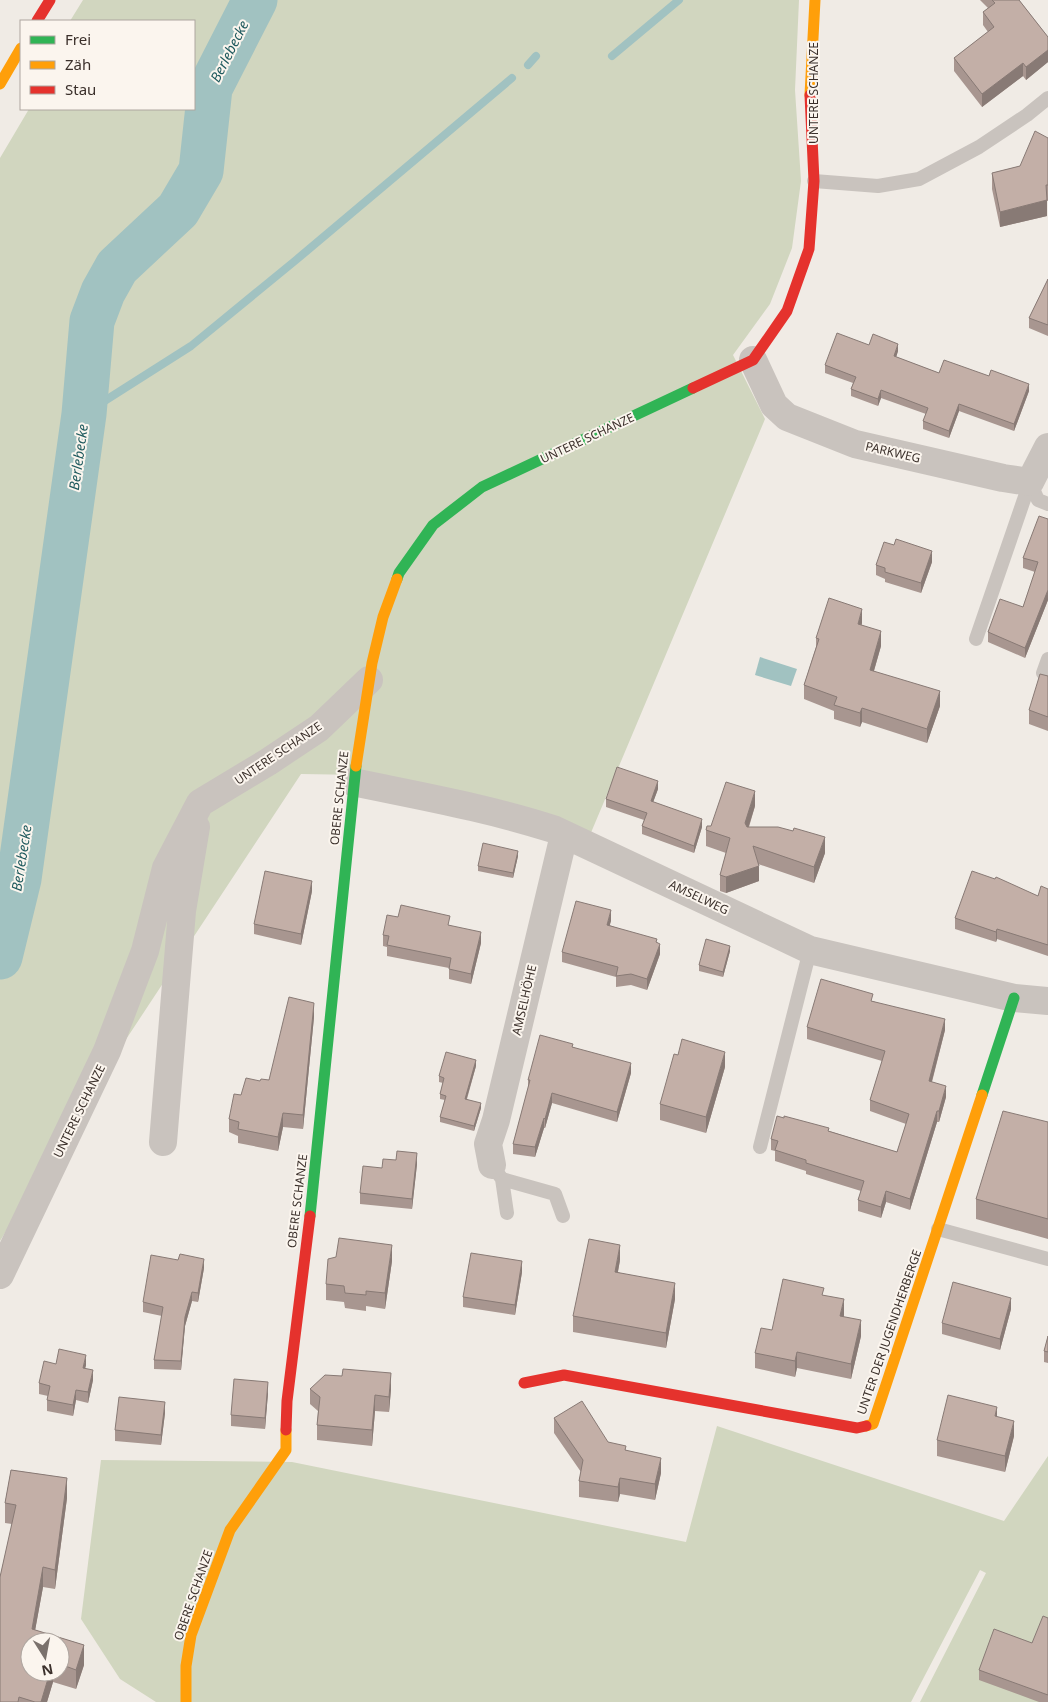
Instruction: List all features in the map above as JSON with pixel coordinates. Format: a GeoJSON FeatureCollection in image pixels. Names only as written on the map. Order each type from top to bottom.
{"type":"FeatureCollection","features":[{"type":"Feature","properties":{"kind":"street"},"geometry":{"type":"LineString","coordinates":[[38,20],[50,0]]}},
{"type":"Feature","properties":{"kind":"street","name":"UNTERE SCHANZE"},"geometry":{"type":"LineString","coordinates":[[0,1275],[107,1051],[146,951],[166,868],[200,803],[268,762],[318,728],[369,680],[383,617],[399,573],[433,525],[482,487],[753,360],[787,311],[809,249],[814,182],[810,91],[815,0]]}},
{"type":"Feature","properties":{"kind":"street"},"geometry":{"type":"LineString","coordinates":[[0,84],[20,50]]}},
{"type":"Feature","properties":{"kind":"street","name":"PARKWEG"},"geometry":{"type":"LineString","coordinates":[[753,360],[774,404],[787,417],[855,444],[1003,478],[1030,482]]}},
{"type":"Feature","properties":{"kind":"street"},"geometry":{"type":"LineString","coordinates":[[1030,482],[1048,447]]}},
{"type":"Feature","properties":{"kind":"street","name":"OBERE SCHANZE"},"geometry":{"type":"LineString","coordinates":[[186,1702],[186,1666],[191,1635],[230,1530],[286,1450],[286,1401],[313,1194],[353,782],[369,680]]}},
{"type":"Feature","properties":{"kind":"street","name":"AMSELWEG"},"geometry":{"type":"LineString","coordinates":[[353,782],[454,803],[553,829],[810,950],[1014,998],[1048,1002]]}},
{"type":"Feature","properties":{"kind":"street"},"geometry":{"type":"LineString","coordinates":[[163,1142],[182,911],[200,803]]}},
{"type":"Feature","properties":{"kind":"street","name":"AMSELHÖHE"},"geometry":{"type":"LineString","coordinates":[[497,1172],[488,1144],[496,1120],[564,835]]}},
{"type":"Feature","properties":{"kind":"street","name":"UNTER DER JUGENDHERBERGE"},"geometry":{"type":"LineString","coordinates":[[524,1383],[564,1375],[857,1428],[873,1424],[1014,998]]}},
{"type":"Feature","properties":{"kind":"lane"},"geometry":{"type":"LineString","coordinates":[[814,182],[878,186],[919,179],[979,147],[1027,115],[1048,98]]}},
{"type":"Feature","properties":{"kind":"lane"},"geometry":{"type":"LineString","coordinates":[[1030,482],[1038,500],[1048,504]]}},
{"type":"Feature","properties":{"kind":"lane"},"geometry":{"type":"LineString","coordinates":[[976,638],[1030,482]]}},
{"type":"Feature","properties":{"kind":"lane"},"geometry":{"type":"LineString","coordinates":[[1043,673],[1048,659]]}},
{"type":"Feature","properties":{"kind":"lane"},"geometry":{"type":"LineString","coordinates":[[760,1147],[810,950]]}},
{"type":"Feature","properties":{"kind":"lane"},"geometry":{"type":"LineString","coordinates":[[497,1172],[508,1213]]}},
{"type":"Feature","properties":{"kind":"lane"},"geometry":{"type":"LineString","coordinates":[[497,1172],[555,1194],[563,1216]]}},
{"type":"Feature","properties":{"kind":"lane"},"geometry":{"type":"LineString","coordinates":[[938,1229],[1048,1259]]}},
{"type":"Feature","properties":{"kind":"green space"},"geometry":{"type":"Polygon","coordinates":[[[83,0],[799,0],[795,90],[801,181],[792,248],[770,304],[733,355],[765,419],[590,835],[362,775],[301,774],[86,1100],[0,1241],[0,158],[28,110],[195,110],[195,20],[71,20],[83,0]]]}},
{"type":"Feature","properties":{"kind":"green space"},"geometry":{"type":"Polygon","coordinates":[[[717,1426],[1004,1521],[1048,1456],[1048,1702],[920,1702],[986,1573],[980,1570],[911,1702],[156,1702],[120,1679],[81,1619],[101,1460],[292,1462],[686,1542],[717,1426]]]}},
{"type":"Feature","properties":{"kind":"water"},"geometry":{"type":"Polygon","coordinates":[[[760,657],[797,669],[791,686],[755,675],[760,657]]]}},
{"type":"Feature","properties":{"kind":"building"},"geometry":{"type":"Polygon","coordinates":[[[992,0],[1019,0],[1048,37],[1048,50],[1026,67],[1023,63],[982,94],[954,58],[994,27],[983,12],[995,3],[992,0]]]}},
{"type":"Feature","properties":{"kind":"building"},"geometry":{"type":"Polygon","coordinates":[[[1035,131],[1048,138],[1047,200],[1000,212],[992,173],[1020,166],[1035,131]]]}},
{"type":"Feature","properties":{"kind":"building"},"geometry":{"type":"Polygon","coordinates":[[[1048,279],[1048,325],[1029,318],[1048,279]]]}},
{"type":"Feature","properties":{"kind":"building"},"geometry":{"type":"Polygon","coordinates":[[[837,333],[869,345],[873,334],[898,344],[894,356],[939,373],[944,360],[989,376],[991,370],[1029,384],[1014,424],[959,404],[949,431],[923,421],[928,408],[881,390],[878,399],[851,389],[856,377],[825,365],[837,333]]]}},
{"type":"Feature","properties":{"kind":"building"},"geometry":{"type":"Polygon","coordinates":[[[1039,516],[1048,519],[1048,590],[1025,648],[988,632],[1000,599],[1023,607],[1038,562],[1023,558],[1039,516]]]}},
{"type":"Feature","properties":{"kind":"building"},"geometry":{"type":"Polygon","coordinates":[[[896,539],[932,551],[921,583],[885,572],[885,568],[876,565],[884,542],[894,545],[896,539]]]}},
{"type":"Feature","properties":{"kind":"building"},"geometry":{"type":"Polygon","coordinates":[[[829,598],[862,609],[858,624],[881,631],[870,670],[940,691],[927,729],[862,708],[860,713],[834,705],[837,697],[804,685],[819,639],[816,638],[829,598]]]}},
{"type":"Feature","properties":{"kind":"building"},"geometry":{"type":"Polygon","coordinates":[[[1040,674],[1048,676],[1048,717],[1029,710],[1040,674]]]}},
{"type":"Feature","properties":{"kind":"building"},"geometry":{"type":"Polygon","coordinates":[[[617,767],[658,781],[651,801],[702,819],[694,846],[642,826],[647,813],[606,799],[617,767]]]}},
{"type":"Feature","properties":{"kind":"building"},"geometry":{"type":"Polygon","coordinates":[[[726,782],[755,791],[745,823],[747,827],[778,827],[793,831],[794,828],[825,837],[814,867],[753,846],[759,866],[726,877],[720,875],[730,838],[706,830],[707,826],[711,826],[726,782]]]}},
{"type":"Feature","properties":{"kind":"building"},"geometry":{"type":"Polygon","coordinates":[[[483,843],[518,851],[513,873],[478,866],[483,843]]]}},
{"type":"Feature","properties":{"kind":"building"},"geometry":{"type":"Polygon","coordinates":[[[265,871],[312,881],[301,934],[254,924],[265,871]]]}},
{"type":"Feature","properties":{"kind":"building"},"geometry":{"type":"Polygon","coordinates":[[[972,871],[995,879],[996,877],[1038,896],[1041,886],[1048,889],[1048,945],[997,929],[996,932],[955,918],[972,871]]]}},
{"type":"Feature","properties":{"kind":"building"},"geometry":{"type":"Polygon","coordinates":[[[576,901],[611,910],[607,925],[657,939],[656,942],[660,944],[647,979],[631,974],[616,976],[618,967],[562,952],[576,901]]]}},
{"type":"Feature","properties":{"kind":"building"},"geometry":{"type":"Polygon","coordinates":[[[401,905],[450,916],[448,925],[481,932],[471,974],[449,969],[451,958],[387,945],[389,936],[383,935],[387,915],[398,917],[401,905]]]}},
{"type":"Feature","properties":{"kind":"building"},"geometry":{"type":"Polygon","coordinates":[[[706,939],[730,946],[723,972],[699,965],[706,939]]]}},
{"type":"Feature","properties":{"kind":"building"},"geometry":{"type":"Polygon","coordinates":[[[821,979],[873,994],[871,1001],[945,1019],[929,1081],[946,1086],[910,1199],[886,1191],[881,1207],[858,1200],[864,1181],[806,1163],[806,1160],[775,1150],[778,1141],[771,1139],[777,1116],[784,1118],[784,1116],[829,1128],[828,1131],[897,1152],[909,1114],[870,1100],[885,1051],[807,1027],[821,979]]]}},
{"type":"Feature","properties":{"kind":"building"},"geometry":{"type":"Polygon","coordinates":[[[289,997],[314,1003],[303,1115],[283,1113],[278,1137],[238,1129],[239,1122],[229,1119],[234,1094],[241,1095],[246,1078],[260,1081],[261,1079],[269,1080],[289,997]]]}},
{"type":"Feature","properties":{"kind":"building"},"geometry":{"type":"Polygon","coordinates":[[[540,1035],[573,1044],[572,1047],[631,1063],[617,1112],[552,1093],[535,1147],[513,1144],[530,1080],[528,1080],[540,1035]]]}},
{"type":"Feature","properties":{"kind":"building"},"geometry":{"type":"Polygon","coordinates":[[[682,1039],[725,1052],[706,1117],[660,1104],[674,1054],[678,1055],[682,1039]]]}},
{"type":"Feature","properties":{"kind":"building"},"geometry":{"type":"Polygon","coordinates":[[[446,1052],[476,1060],[465,1099],[481,1103],[474,1126],[440,1117],[446,1096],[440,1094],[444,1078],[439,1076],[446,1052]]]}},
{"type":"Feature","properties":{"kind":"building"},"geometry":{"type":"Polygon","coordinates":[[[1003,1111],[1048,1122],[1048,1219],[976,1199],[1003,1111]]]}},
{"type":"Feature","properties":{"kind":"building"},"geometry":{"type":"Polygon","coordinates":[[[397,1151],[417,1153],[412,1199],[360,1193],[363,1166],[382,1168],[383,1159],[396,1160],[397,1151]]]}},
{"type":"Feature","properties":{"kind":"building"},"geometry":{"type":"Polygon","coordinates":[[[339,1238],[392,1245],[385,1293],[366,1291],[366,1295],[345,1293],[344,1286],[326,1284],[328,1259],[336,1257],[339,1238]]]}},
{"type":"Feature","properties":{"kind":"building"},"geometry":{"type":"Polygon","coordinates":[[[589,1239],[620,1245],[615,1272],[675,1283],[666,1333],[573,1316],[589,1239]]]}},
{"type":"Feature","properties":{"kind":"building"},"geometry":{"type":"Polygon","coordinates":[[[471,1253],[522,1261],[515,1305],[463,1297],[471,1253]]]}},
{"type":"Feature","properties":{"kind":"building"},"geometry":{"type":"Polygon","coordinates":[[[180,1254],[204,1259],[198,1293],[192,1292],[185,1317],[181,1361],[154,1360],[163,1307],[143,1302],[151,1255],[178,1260],[180,1254]]]}},
{"type":"Feature","properties":{"kind":"building"},"geometry":{"type":"Polygon","coordinates":[[[783,1279],[824,1288],[822,1295],[844,1299],[840,1316],[861,1320],[851,1364],[797,1352],[795,1361],[755,1353],[761,1328],[772,1330],[783,1279]]]}},
{"type":"Feature","properties":{"kind":"building"},"geometry":{"type":"Polygon","coordinates":[[[953,1282],[1011,1298],[1000,1339],[942,1323],[953,1282]]]}},
{"type":"Feature","properties":{"kind":"building"},"geometry":{"type":"Polygon","coordinates":[[[1048,1336],[1048,1352],[1044,1351],[1048,1336]]]}},
{"type":"Feature","properties":{"kind":"building"},"geometry":{"type":"Polygon","coordinates":[[[59,1349],[86,1355],[83,1368],[93,1370],[88,1392],[76,1390],[73,1405],[47,1400],[50,1386],[39,1383],[44,1361],[56,1364],[59,1349]]]}},
{"type":"Feature","properties":{"kind":"building"},"geometry":{"type":"Polygon","coordinates":[[[343,1369],[391,1373],[389,1397],[375,1395],[372,1430],[317,1425],[320,1397],[310,1389],[325,1375],[342,1376],[343,1369]]]}},
{"type":"Feature","properties":{"kind":"building"},"geometry":{"type":"Polygon","coordinates":[[[234,1379],[268,1382],[265,1418],[231,1415],[234,1379]]]}},
{"type":"Feature","properties":{"kind":"building"},"geometry":{"type":"Polygon","coordinates":[[[948,1395],[997,1407],[995,1416],[1014,1421],[1005,1456],[937,1440],[948,1395]]]}},
{"type":"Feature","properties":{"kind":"building"},"geometry":{"type":"Polygon","coordinates":[[[119,1397],[165,1402],[161,1435],[115,1430],[119,1397]]]}},
{"type":"Feature","properties":{"kind":"building"},"geometry":{"type":"Polygon","coordinates":[[[582,1401],[608,1442],[626,1446],[625,1450],[661,1458],[655,1484],[620,1478],[618,1487],[579,1481],[583,1460],[554,1418],[582,1401]]]}},
{"type":"Feature","properties":{"kind":"building"},"geometry":{"type":"Polygon","coordinates":[[[11,1470],[67,1478],[55,1570],[43,1567],[32,1629],[42,1632],[20,1632],[20,1682],[47,1682],[41,1702],[19,1697],[18,1702],[0,1702],[0,1577],[16,1505],[5,1503],[11,1470]]]}},
{"type":"Feature","properties":{"kind":"building"},"geometry":{"type":"Polygon","coordinates":[[[1043,1616],[1048,1618],[1048,1695],[979,1670],[994,1629],[1032,1643],[1043,1616]]]}},
{"type":"Feature","properties":{"kind":"building"},"geometry":{"type":"Polygon","coordinates":[[[70,1641],[84,1645],[76,1670],[70,1668],[70,1641]]]}},
{"type":"Feature","properties":{"kind":"waterway","name":"Berlebecke"},"geometry":{"type":"LineString","coordinates":[[0,957],[19,879],[84,414],[92,321],[103,292],[117,267],[178,210],[201,171],[210,88],[255,0]]}},
{"type":"Feature","properties":{"kind":"waterway"},"geometry":{"type":"LineString","coordinates":[[612,56],[679,0]]}},
{"type":"Feature","properties":{"kind":"waterway"},"geometry":{"type":"LineString","coordinates":[[528,65],[536,56]]}},
{"type":"Feature","properties":{"kind":"waterway"},"geometry":{"type":"LineString","coordinates":[[84,414],[191,346],[512,78]]}},
{"type":"Feature","properties":{"kind":"traffic: fast"},"geometry":{"type":"LineString","coordinates":[[397,579],[399,573],[433,525],[482,487],[693,388]]}},
{"type":"Feature","properties":{"kind":"traffic: fast"},"geometry":{"type":"LineString","coordinates":[[310,1216],[356,766]]}},
{"type":"Feature","properties":{"kind":"traffic: fast"},"geometry":{"type":"LineString","coordinates":[[982,1095],[1014,998]]}},
{"type":"Feature","properties":{"kind":"traffic: slow"},"geometry":{"type":"LineString","coordinates":[[810,95],[815,0]]}},
{"type":"Feature","properties":{"kind":"traffic: slow"},"geometry":{"type":"LineString","coordinates":[[0,84],[20,50]]}},
{"type":"Feature","properties":{"kind":"traffic: slow"},"geometry":{"type":"LineString","coordinates":[[356,766],[372,663],[383,617],[397,579]]}},
{"type":"Feature","properties":{"kind":"traffic: slow"},"geometry":{"type":"LineString","coordinates":[[866,1426],[873,1424],[982,1095]]}},
{"type":"Feature","properties":{"kind":"traffic: slow"},"geometry":{"type":"LineString","coordinates":[[186,1702],[186,1666],[191,1635],[230,1530],[286,1450],[286,1430]]}},
{"type":"Feature","properties":{"kind":"traffic: jam"},"geometry":{"type":"LineString","coordinates":[[38,20],[50,0]]}},
{"type":"Feature","properties":{"kind":"traffic: jam"},"geometry":{"type":"LineString","coordinates":[[693,388],[753,360],[787,311],[809,249],[814,181],[810,95]]}},
{"type":"Feature","properties":{"kind":"traffic: jam"},"geometry":{"type":"LineString","coordinates":[[286,1430],[287,1401],[310,1216]]}},
{"type":"Feature","properties":{"kind":"traffic: jam"},"geometry":{"type":"LineString","coordinates":[[524,1383],[564,1375],[857,1428],[866,1426]]}}]}
